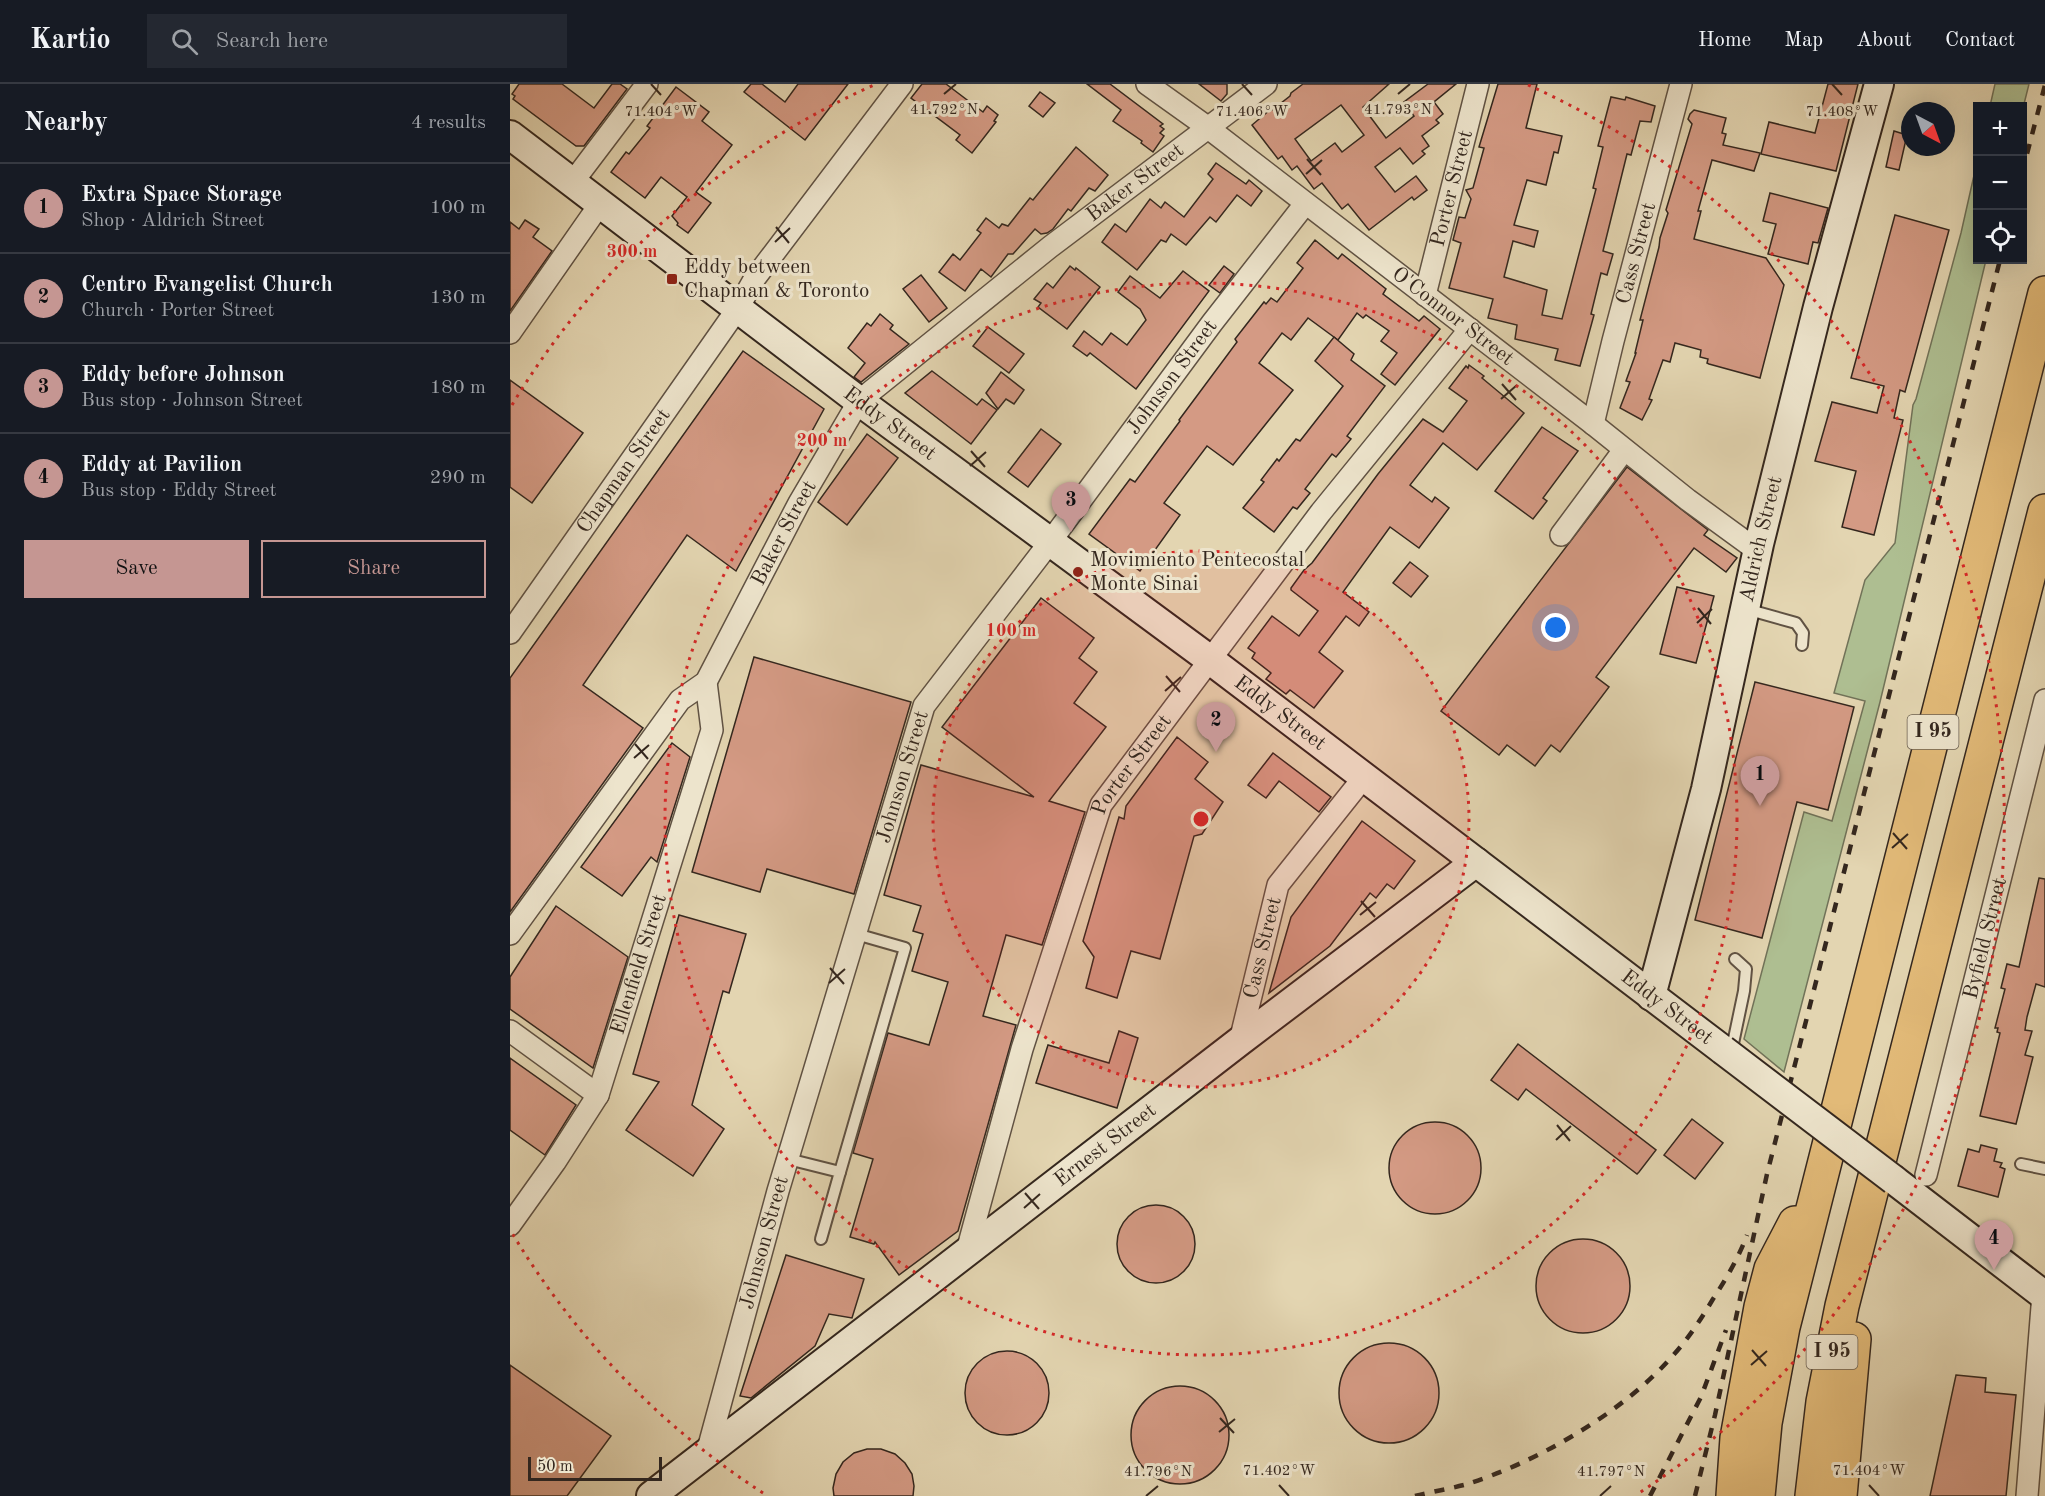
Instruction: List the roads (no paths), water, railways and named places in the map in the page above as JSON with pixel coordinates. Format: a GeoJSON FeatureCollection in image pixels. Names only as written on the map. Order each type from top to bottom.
{"type":"FeatureCollection","features":[{"type":"Feature","properties":{"kind":"highway","name":"I 95"},"geometry":{"type":"LineString","coordinates":[[1758,1496],[1765,1423],[1776,1359],[2045,293]]}},
{"type":"Feature","properties":{"kind":"highway","name":"I 95"},"geometry":{"type":"LineString","coordinates":[[1812,1496],[1828,1371],[1866,1211],[2045,511]]}},
{"type":"Feature","properties":{"kind":"highway"},"geometry":{"type":"LineString","coordinates":[[1733,1496],[1737,1438],[1761,1307],[1772,1269],[1822,1171]]}},
{"type":"Feature","properties":{"kind":"highway"},"geometry":{"type":"LineString","coordinates":[[1840,1496],[1866,1211]]}},
{"type":"Feature","properties":{"kind":"street"},"geometry":{"type":"LineString","coordinates":[[573,183],[647,84]]}},
{"type":"Feature","properties":{"kind":"street","name":"Chapman Street"},"geometry":{"type":"LineString","coordinates":[[510,633],[738,308],[755,278],[902,84]]}},
{"type":"Feature","properties":{"kind":"street","name":"O'Connor Street"},"geometry":{"type":"LineString","coordinates":[[1148,84],[1758,551]]}},
{"type":"Feature","properties":{"kind":"street","name":"Baker Street"},"geometry":{"type":"LineString","coordinates":[[510,934],[680,700],[706,682],[800,503],[859,401],[1050,247],[1266,84]]}},
{"type":"Feature","properties":{"kind":"street","name":"Porter Street"},"geometry":{"type":"LineString","coordinates":[[1425,295],[1478,84]]}},
{"type":"Feature","properties":{"kind":"street","name":"Cass Street"},"geometry":{"type":"LineString","coordinates":[[1593,424],[1681,84]]}},
{"type":"Feature","properties":{"kind":"street","name":"Aldrich Street"},"geometry":{"type":"LineString","coordinates":[[1651,996],[1707,801],[1758,551],[1818,307],[1879,84]]}},
{"type":"Feature","properties":{"kind":"street","name":"Eddy Street"},"geometry":{"type":"LineString","coordinates":[[510,135],[859,401],[1364,777],[2044,1295]]}},
{"type":"Feature","properties":{"kind":"street"},"geometry":{"type":"LineString","coordinates":[[510,333],[600,204]]}},
{"type":"Feature","properties":{"kind":"street","name":"Johnson Street"},"geometry":{"type":"LineString","coordinates":[[706,1453],[788,1159],[924,706],[1050,542],[1212,323],[1305,204]]}},
{"type":"Feature","properties":{"kind":"street","name":"Porter Street"},"geometry":{"type":"LineString","coordinates":[[967,1251],[1022,1049],[1101,805],[1321,512],[1470,329]]}},
{"type":"Feature","properties":{"kind":"street"},"geometry":{"type":"LineString","coordinates":[[1561,535],[1624,450]]}},
{"type":"Feature","properties":{"kind":"street","name":"Ellenfield Street"},"geometry":{"type":"LineString","coordinates":[[510,1225],[555,1162],[598,1095],[712,730],[706,682]]}},
{"type":"Feature","properties":{"kind":"street","name":"Byfield Street"},"geometry":{"type":"LineString","coordinates":[[1926,1174],[2039,753],[2045,700]]}},
{"type":"Feature","properties":{"kind":"street","name":"Cass Street"},"geometry":{"type":"LineString","coordinates":[[1240,1041],[1278,885],[1364,777]]}},
{"type":"Feature","properties":{"kind":"street","name":"Ernest Street"},"geometry":{"type":"LineString","coordinates":[[651,1496],[1240,1041],[1476,862]]}},
{"type":"Feature","properties":{"kind":"street"},"geometry":{"type":"LineString","coordinates":[[510,1031],[598,1095]]}},
{"type":"Feature","properties":{"kind":"street"},"geometry":{"type":"LineString","coordinates":[[2026,1496],[2044,1295]]}},
{"type":"Feature","properties":{"kind":"lane"},"geometry":{"type":"LineString","coordinates":[[1745,609],[1796,623],[1803,633],[1802,645]]}},
{"type":"Feature","properties":{"kind":"lane"},"geometry":{"type":"LineString","coordinates":[[821,1239],[905,948],[856,934]]}},
{"type":"Feature","properties":{"kind":"lane"},"geometry":{"type":"LineString","coordinates":[[1727,1053],[1744,991],[1746,969],[1735,959]]}},
{"type":"Feature","properties":{"kind":"lane"},"geometry":{"type":"LineString","coordinates":[[788,1159],[840,1172]]}},
{"type":"Feature","properties":{"kind":"lane"},"geometry":{"type":"LineString","coordinates":[[2020,1164],[2045,1169]]}},
{"type":"Feature","properties":{"kind":"railway"},"geometry":{"type":"LineString","coordinates":[[2026,156],[2045,85]]}},
{"type":"Feature","properties":{"kind":"railway"},"geometry":{"type":"LineString","coordinates":[[1695,1496],[1715,1415],[1767,1174],[1999,264]]}},
{"type":"Feature","properties":{"kind":"railway"},"geometry":{"type":"LineString","coordinates":[[1415,1496],[1464,1485],[1518,1464],[1574,1435],[1625,1400],[1648,1381],[1687,1339],[1727,1276],[1747,1235]]}},
{"type":"Feature","properties":{"kind":"railway"},"geometry":{"type":"LineString","coordinates":[[1650,1496],[1701,1397],[1726,1330]]}},
{"type":"Feature","properties":{"kind":"place","name":"Eddy between Chapman & Toronto"},"geometry":{"type":"Point","coordinates":[672,279]}},
{"type":"Feature","properties":{"kind":"place","name":"Eddy before Johnson"},"geometry":{"type":"Point","coordinates":[1071,532]}},
{"type":"Feature","properties":{"kind":"place","name":"Movimiento Pentecostal Monte Sinai"},"geometry":{"type":"Point","coordinates":[1078,572]}},
{"type":"Feature","properties":{"kind":"place","name":"Centro Evangelist Church"},"geometry":{"type":"Point","coordinates":[1216,752]}},
{"type":"Feature","properties":{"kind":"place","name":"Extra Space Storage"},"geometry":{"type":"Point","coordinates":[1760,806]}},
{"type":"Feature","properties":{"kind":"place","name":"Eddy at Pavilion"},"geometry":{"type":"Point","coordinates":[1994,1270]}}]}
